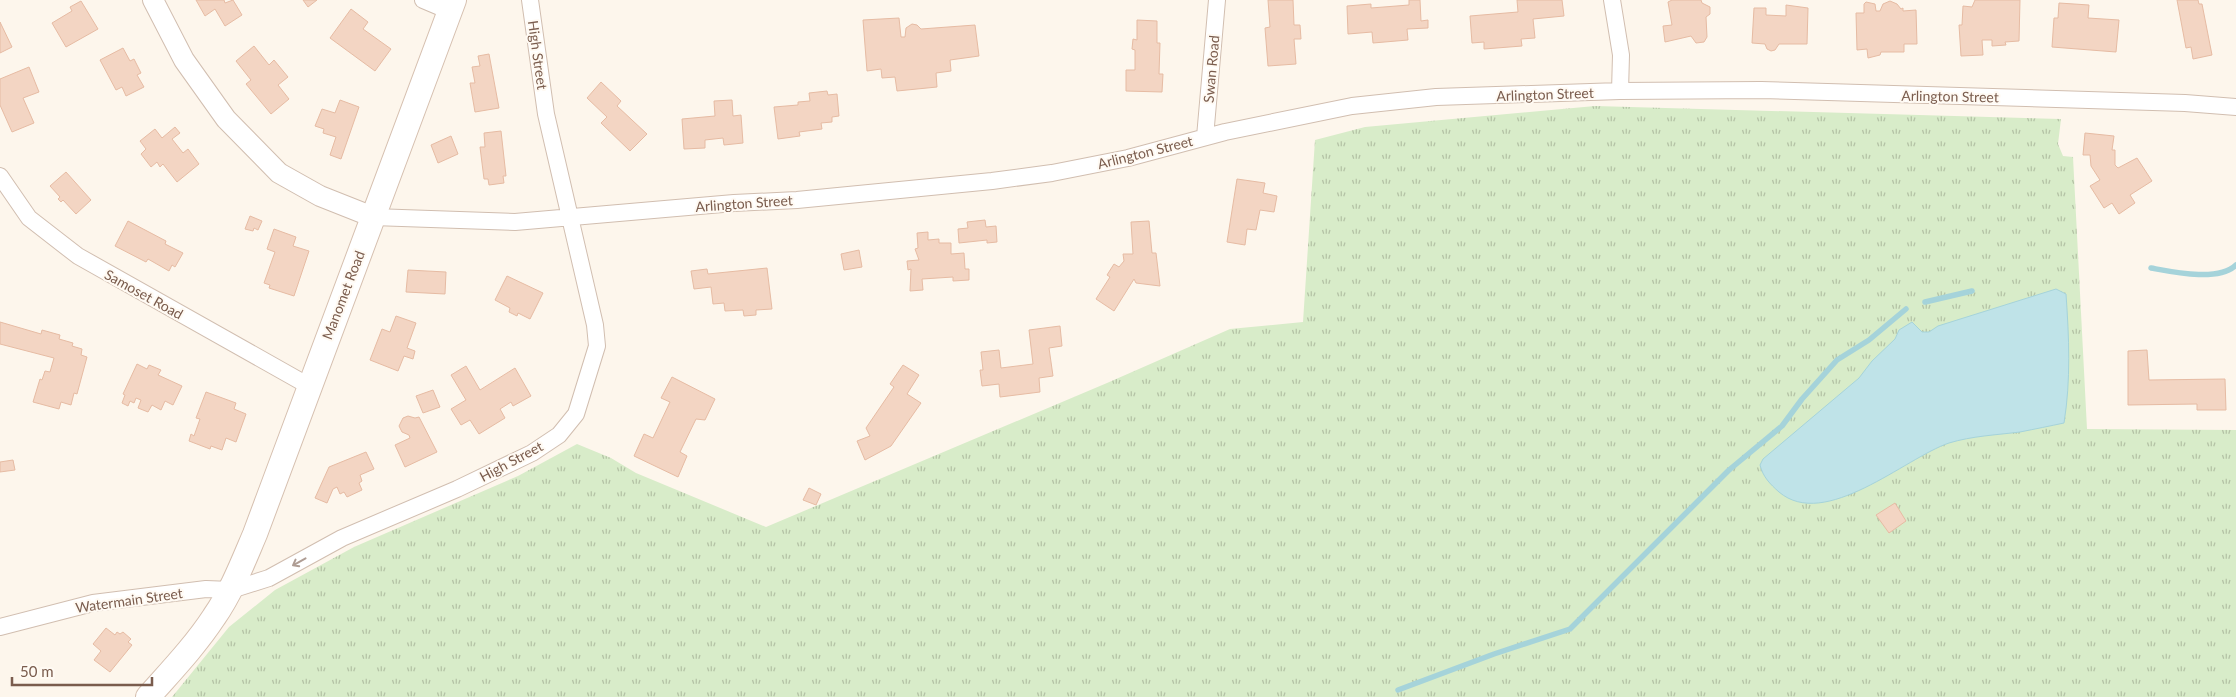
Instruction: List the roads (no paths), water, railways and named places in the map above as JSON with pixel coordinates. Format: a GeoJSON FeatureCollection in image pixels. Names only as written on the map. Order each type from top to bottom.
{"type":"FeatureCollection","features":[{"type":"Feature","properties":{"kind":"main road","name":"Manomet Road"},"geometry":{"type":"LineString","coordinates":[[230,590],[255,534],[451,6]]}},
{"type":"Feature","properties":{"kind":"main road"},"geometry":{"type":"LineString","coordinates":[[148,697],[179,662],[214,617],[230,590]]}},
{"type":"Feature","properties":{"kind":"street","name":"Arlington Street"},"geometry":{"type":"LineString","coordinates":[[153,0],[184,60],[226,119],[279,173],[320,196],[373,217],[515,222],[798,200],[992,181],[1052,174],[1128,158],[1205,137],[1352,106],[1436,97],[1620,91],[1761,90],[2175,102],[2236,106]]}},
{"type":"Feature","properties":{"kind":"street"},"geometry":{"type":"LineString","coordinates":[[423,0],[451,6]]}},
{"type":"Feature","properties":{"kind":"street","name":"High Street"},"geometry":{"type":"LineString","coordinates":[[230,590],[269,578],[342,538],[456,490],[532,453],[559,434],[576,414],[597,346],[595,324],[546,114],[530,0]]}},
{"type":"Feature","properties":{"kind":"street","name":"Swan Road"},"geometry":{"type":"LineString","coordinates":[[1205,137],[1217,0]]}},
{"type":"Feature","properties":{"kind":"street"},"geometry":{"type":"LineString","coordinates":[[1612,0],[1621,55],[1620,91]]}},
{"type":"Feature","properties":{"kind":"street","name":"Samoset Road"},"geometry":{"type":"LineString","coordinates":[[0,176],[29,218],[78,256],[309,386]]}},
{"type":"Feature","properties":{"kind":"street","name":"Watermain Street"},"geometry":{"type":"LineString","coordinates":[[0,627],[94,603],[206,589],[230,590]]}},
{"type":"Feature","properties":{"kind":"water"},"geometry":{"type":"Polygon","coordinates":[[[2056,289],[2066,294],[2069,342],[2064,423],[1949,443],[1865,488],[1841,498],[1819,503],[1798,502],[1779,492],[1765,477],[1760,465],[1763,459],[1859,378],[1872,361],[1895,339],[1899,330],[1912,322],[1922,332],[1929,332],[1938,326],[2056,289]]]}},
{"type":"Feature","properties":{"kind":"waterway"},"geometry":{"type":"LineString","coordinates":[[2151,268],[2183,273],[2207,274],[2219,273],[2236,265]]}},
{"type":"Feature","properties":{"kind":"waterway"},"geometry":{"type":"LineString","coordinates":[[1925,302],[1972,291]]}},
{"type":"Feature","properties":{"kind":"waterway"},"geometry":{"type":"LineString","coordinates":[[1398,690],[1494,654],[1570,629],[1729,470],[1782,426],[1802,399],[1837,360],[1869,340],[1906,309]]}}]}
